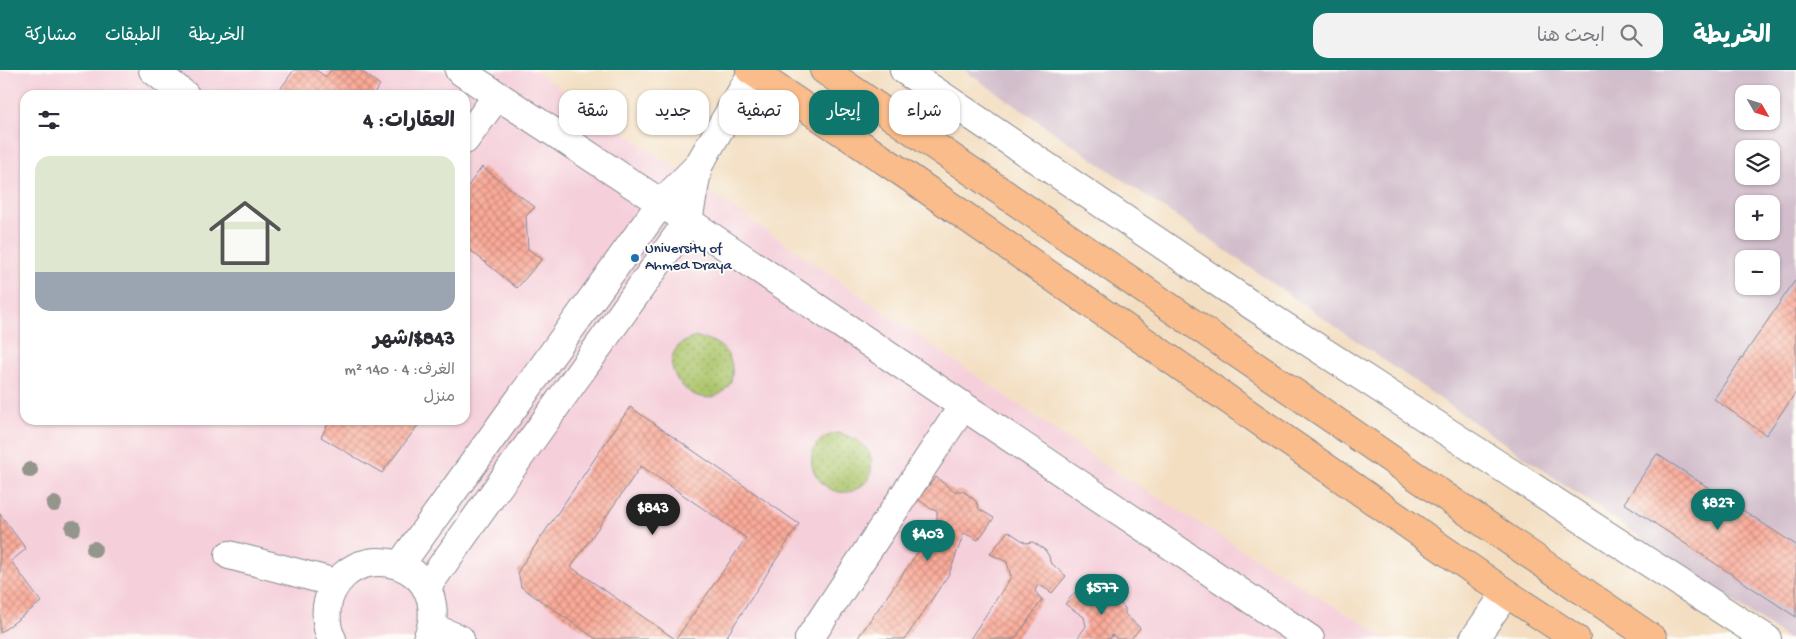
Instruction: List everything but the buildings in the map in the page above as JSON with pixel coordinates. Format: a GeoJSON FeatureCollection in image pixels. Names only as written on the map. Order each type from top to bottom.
{"type":"FeatureCollection","features":[{"type":"Feature","properties":{"kind":"main road"},"geometry":{"type":"LineString","coordinates":[[824,70],[1653,639]]}},
{"type":"Feature","properties":{"kind":"main road"},"geometry":{"type":"LineString","coordinates":[[752,71],[903,173],[1506,593],[1576,639]]}},
{"type":"Feature","properties":{"kind":"lane"},"geometry":{"type":"LineString","coordinates":[[153,70],[179,90]]}},
{"type":"Feature","properties":{"kind":"lane"},"geometry":{"type":"LineString","coordinates":[[459,70],[963,406],[1296,635]]}},
{"type":"Feature","properties":{"kind":"lane"},"geometry":{"type":"LineString","coordinates":[[904,70],[1253,306],[1767,639]]}},
{"type":"Feature","properties":{"kind":"lane"},"geometry":{"type":"LineString","coordinates":[[400,565],[660,203],[698,166],[752,71]]}},
{"type":"Feature","properties":{"kind":"lane"},"geometry":{"type":"LineString","coordinates":[[470,133],[497,96]]}},
{"type":"Feature","properties":{"kind":"lane"},"geometry":{"type":"LineString","coordinates":[[426,588],[688,221],[698,166]]}},
{"type":"Feature","properties":{"kind":"lane"},"geometry":{"type":"LineString","coordinates":[[809,639],[963,406]]}},
{"type":"Feature","properties":{"kind":"lane"},"geometry":{"type":"LineString","coordinates":[[229,555],[336,583]]}},
{"type":"Feature","properties":{"kind":"lane"},"geometry":{"type":"LineString","coordinates":[[332,639],[329,634],[326,617],[328,599],[336,583],[349,571],[365,563],[382,561],[400,565],[414,574],[426,588],[432,604],[433,621],[429,633],[460,639]]}},
{"type":"Feature","properties":{"kind":"lane"},"geometry":{"type":"LineString","coordinates":[[1474,639],[1506,593]]}},
{"type":"Feature","properties":{"kind":"shaded area","name":"University of Ahmed Draya"},"geometry":{"type":"Polygon","coordinates":[[[0,70],[534,70],[563,90],[559,90],[559,135],[627,134],[1114,471],[1388,639],[0,639],[0,70]]]}},
{"type":"Feature","properties":{"kind":"shaded area"},"geometry":{"type":"Polygon","coordinates":[[[964,70],[1796,70],[1796,639],[1788,639],[964,70]]]}},
{"type":"Feature","properties":{"kind":"green space"},"geometry":{"type":"Polygon","coordinates":[[[696,337],[710,340],[725,351],[730,358],[731,382],[717,396],[703,397],[690,392],[680,383],[673,370],[672,357],[679,345],[696,337]]]}},
{"type":"Feature","properties":{"kind":"green space"},"geometry":{"type":"Polygon","coordinates":[[[836,433],[843,434],[862,444],[867,449],[872,462],[869,478],[865,483],[851,491],[838,492],[826,486],[817,476],[812,464],[813,452],[820,441],[836,433]]]}},
{"type":"Feature","properties":{"kind":"place","name":"University of Ahmed Draya"},"geometry":{"type":"Point","coordinates":[635,258]}}]}
